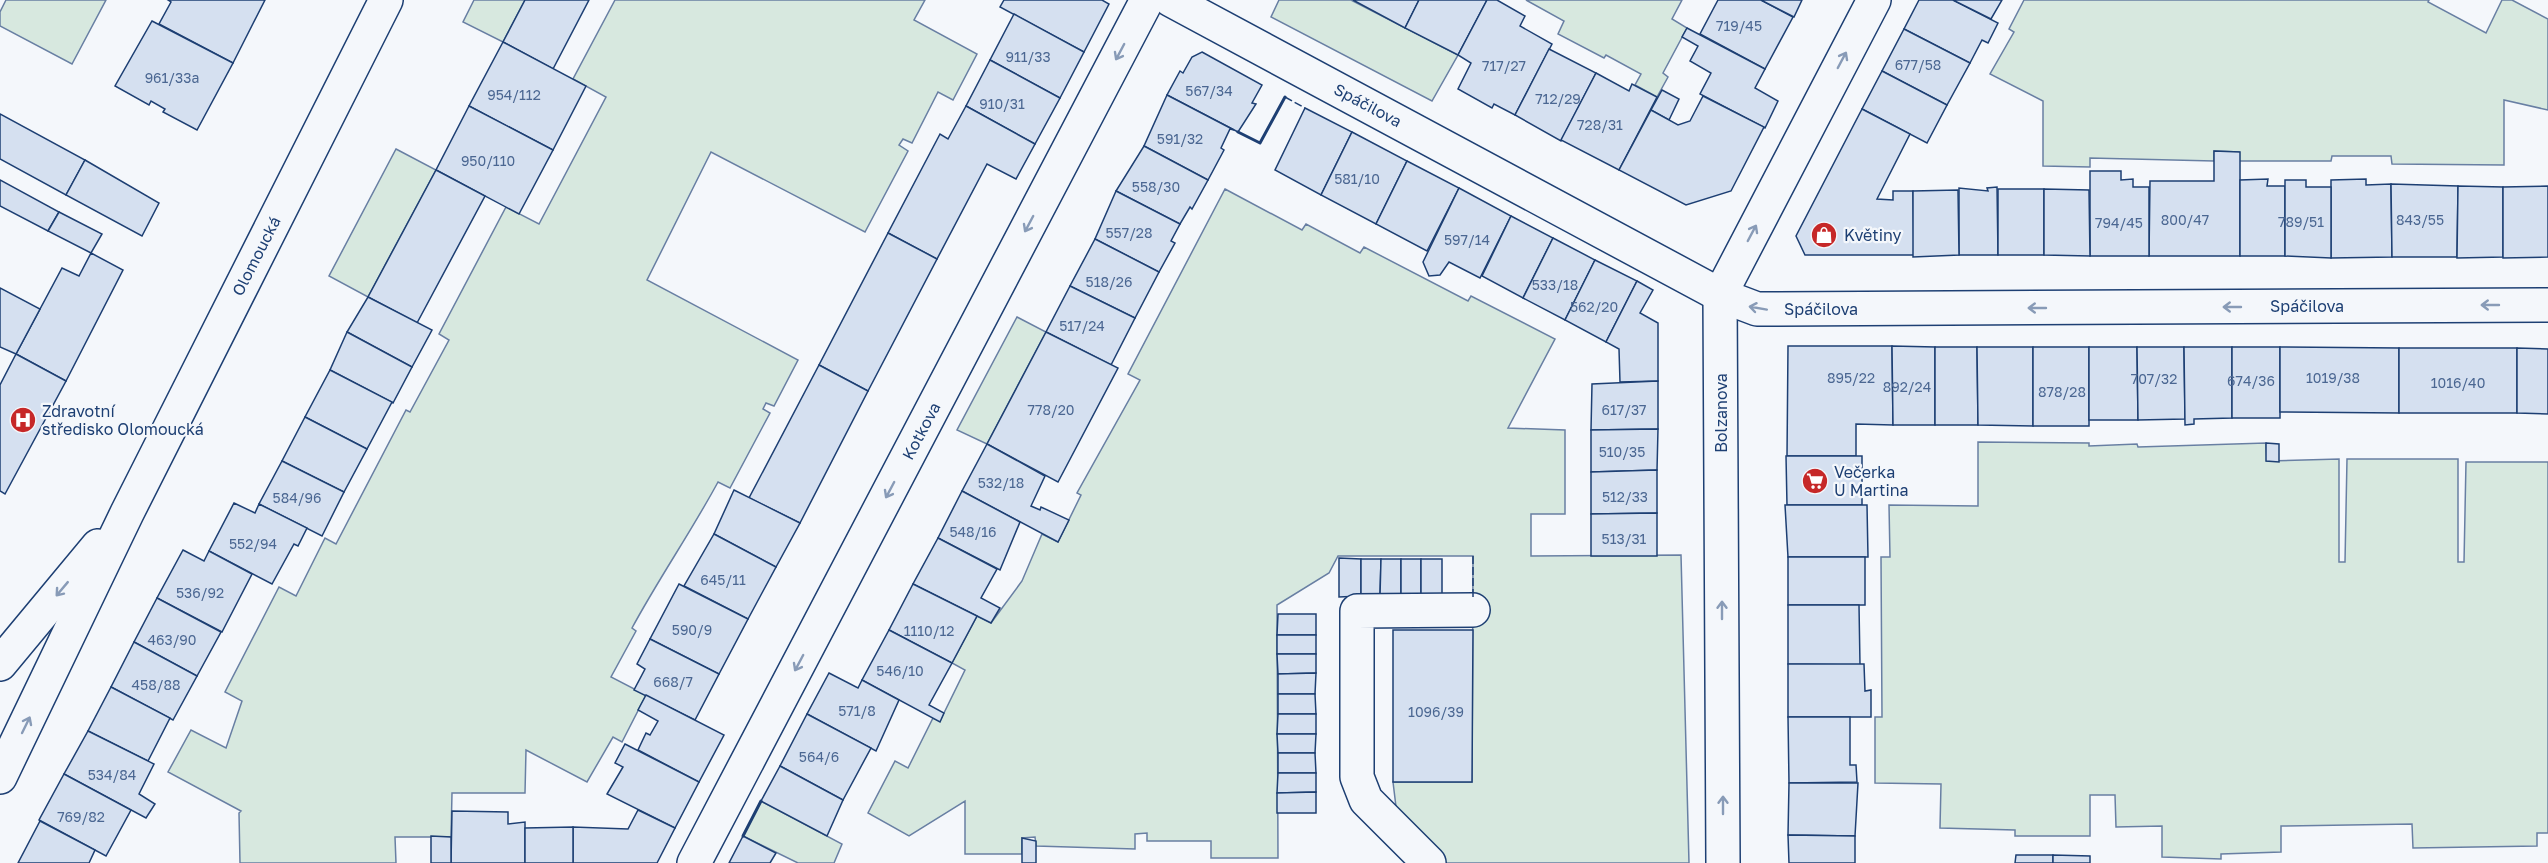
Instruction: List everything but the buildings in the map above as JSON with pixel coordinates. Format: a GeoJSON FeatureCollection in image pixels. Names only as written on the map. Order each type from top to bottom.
{"type":"FeatureCollection","features":[{"type":"Feature","properties":{"kind":"street","name":"Olomoucká"},"geometry":{"type":"LineString","coordinates":[[127,513],[386,0]]}},
{"type":"Feature","properties":{"kind":"street","name":"Kotkova"},"geometry":{"type":"LineString","coordinates":[[694,863],[1147,0]]}},
{"type":"Feature","properties":{"kind":"street","name":"Spáčilova"},"geometry":{"type":"LineString","coordinates":[[1171,0],[1720,295],[1757,309],[2548,305]]}},
{"type":"Feature","properties":{"kind":"street","name":"Bolzanova"},"geometry":{"type":"LineString","coordinates":[[1723,863],[1720,295],[1874,0]]}},
{"type":"Feature","properties":{"kind":"street"},"geometry":{"type":"LineString","coordinates":[[0,664],[127,513]]}},
{"type":"Feature","properties":{"kind":"street"},"geometry":{"type":"LineString","coordinates":[[0,777],[127,513]]}},
{"type":"Feature","properties":{"kind":"street"},"geometry":{"type":"LineString","coordinates":[[1429,863],[1366,800],[1357,777],[1357,611],[1473,610]]}},
{"type":"Feature","properties":{"kind":"shaded area"},"geometry":{"type":"Polygon","coordinates":[[[6,0],[106,0],[72,64],[0,26],[0,12],[6,0]]]}},
{"type":"Feature","properties":{"kind":"shaded area"},"geometry":{"type":"Polygon","coordinates":[[[474,0],[525,0],[503,42],[463,22],[474,0]]]}},
{"type":"Feature","properties":{"kind":"shaded area"},"geometry":{"type":"Polygon","coordinates":[[[615,0],[925,0],[914,20],[977,54],[953,100],[938,92],[912,143],[903,139],[899,145],[908,151],[865,232],[711,152],[647,280],[798,360],[774,406],[766,403],[763,409],[770,413],[730,488],[718,482],[632,628],[636,631],[611,677],[646,695],[622,742],[613,737],[587,782],[526,750],[525,793],[452,793],[451,837],[395,837],[396,863],[240,863],[239,813],[241,811],[168,772],[191,730],[226,748],[242,701],[225,692],[279,587],[296,596],[325,538],[336,544],[406,410],[410,412],[449,340],[439,334],[506,207],[539,224],[606,97],[573,79],[615,0]]]}},
{"type":"Feature","properties":{"kind":"shaded area"},"geometry":{"type":"Polygon","coordinates":[[[1279,0],[1351,0],[1458,55],[1432,101],[1271,17],[1279,0]]]}},
{"type":"Feature","properties":{"kind":"shaded area"},"geometry":{"type":"Polygon","coordinates":[[[1526,0],[1682,0],[1672,19],[1687,28],[1663,73],[1668,77],[1657,97],[1635,85],[1641,74],[1606,55],[1604,58],[1558,34],[1564,21],[1526,0]]]}},
{"type":"Feature","properties":{"kind":"shaded area"},"geometry":{"type":"Polygon","coordinates":[[[2024,0],[2429,0],[2428,2],[2486,33],[2502,0],[2512,0],[2548,19],[2548,110],[2504,100],[2504,165],[2392,164],[2391,156],[2332,156],[2331,161],[2239,161],[2239,152],[2214,151],[2214,161],[2090,158],[2090,167],[2043,166],[2043,101],[1990,74],[2014,32],[2009,29],[2024,0]]]}},
{"type":"Feature","properties":{"kind":"shaded area"},"geometry":{"type":"Polygon","coordinates":[[[396,149],[436,170],[368,297],[329,276],[396,149]]]}},
{"type":"Feature","properties":{"kind":"shaded area"},"geometry":{"type":"Polygon","coordinates":[[[1225,189],[1302,230],[1306,224],[1360,253],[1364,247],[1468,301],[1471,296],[1555,339],[1508,428],[1565,430],[1565,514],[1531,514],[1531,556],[1681,555],[1689,863],[1445,863],[1440,854],[1398,823],[1393,782],[1472,782],[1473,556],[1338,556],[1329,573],[1277,605],[1278,858],[1211,858],[1211,841],[1147,841],[1147,833],[1135,834],[1135,849],[1036,846],[1035,837],[1022,838],[1022,854],[965,854],[965,801],[909,836],[868,813],[895,761],[908,768],[933,718],[940,721],[965,670],[952,663],[977,616],[991,623],[1022,581],[1042,534],[1058,542],[1081,495],[1077,493],[1140,380],[1128,374],[1225,189]]]}},
{"type":"Feature","properties":{"kind":"shaded area"},"geometry":{"type":"Polygon","coordinates":[[[1017,317],[1046,332],[987,444],[957,430],[1017,317]]]}},
{"type":"Feature","properties":{"kind":"shaded area"},"geometry":{"type":"Polygon","coordinates":[[[1978,442],[2089,443],[2089,446],[2137,444],[2138,447],[2266,443],[2267,461],[2339,459],[2339,562],[2345,562],[2347,459],[2458,459],[2458,562],[2464,562],[2466,462],[2548,462],[2548,833],[2537,833],[2537,846],[2413,848],[2412,824],[2281,826],[2281,852],[2221,854],[2221,859],[2162,857],[2162,826],[2116,827],[2115,795],[2090,795],[2090,836],[2015,836],[2015,830],[1940,828],[1941,784],[1875,783],[1875,717],[1882,717],[1881,557],[1890,557],[1889,505],[1978,506],[1978,442]]]}},
{"type":"Feature","properties":{"kind":"shaded area"},"geometry":{"type":"Polygon","coordinates":[[[761,801],[842,844],[834,863],[798,863],[743,836],[761,801]]]}},
{"type":"Feature","properties":{"kind":"fence"},"geometry":{"type":"LineString","coordinates":[[1285,97],[1305,108]]}},
{"type":"Feature","properties":{"kind":"fence"},"geometry":{"type":"LineString","coordinates":[[1473,556],[1473,597]]}},
{"type":"Feature","properties":{"kind":"wall"},"geometry":{"type":"LineString","coordinates":[[1238,132],[1260,143],[1285,97]]}},
{"type":"Feature","properties":{"kind":"wall"},"geometry":{"type":"LineString","coordinates":[[743,836],[761,801]]}},
{"type":"Feature","properties":{"kind":"place","name":"Květiny"},"geometry":{"type":"Point","coordinates":[1824,235]}},
{"type":"Feature","properties":{"kind":"place","name":"Zdravotní středisko Olomoucká"},"geometry":{"type":"Point","coordinates":[23,420]}},
{"type":"Feature","properties":{"kind":"place","name":"Večerka U Martina"},"geometry":{"type":"Point","coordinates":[1815,481]}}]}
